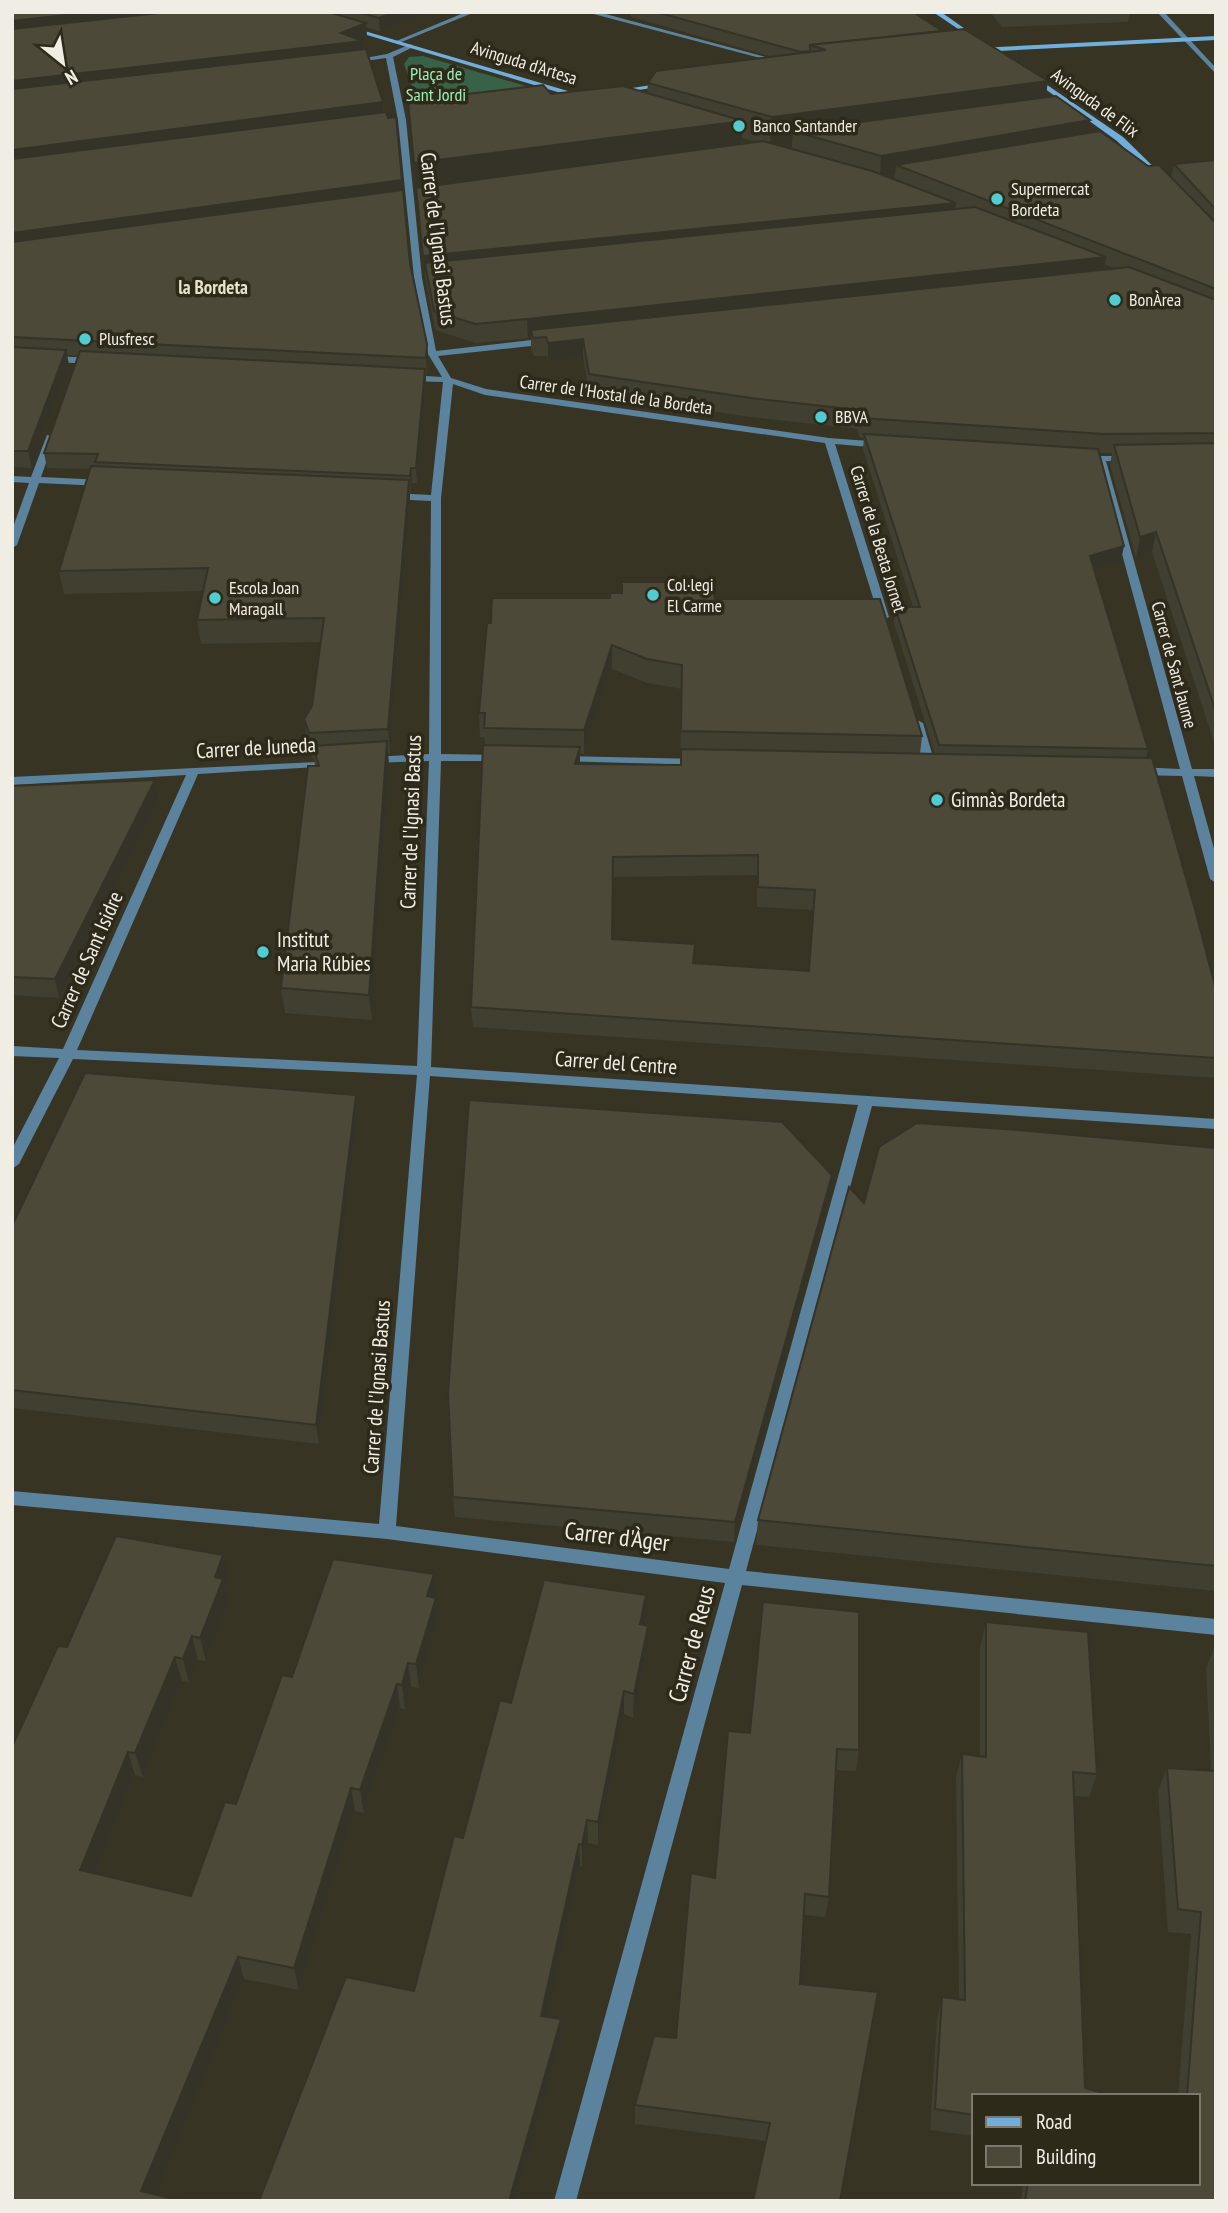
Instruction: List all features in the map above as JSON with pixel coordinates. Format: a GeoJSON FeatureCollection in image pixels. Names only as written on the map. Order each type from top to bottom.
{"type":"FeatureCollection","features":[{"type":"Feature","properties":{"kind":"main road"},"geometry":{"type":"LineString","coordinates":[[936,12],[1003,57]]}},
{"type":"Feature","properties":{"kind":"main road","name":"Avinguda d'Artesa"},"geometry":{"type":"LineString","coordinates":[[343,26],[580,96],[592,97]]}},
{"type":"Feature","properties":{"kind":"main road"},"geometry":{"type":"LineString","coordinates":[[968,51],[1216,38]]}},
{"type":"Feature","properties":{"kind":"main road"},"geometry":{"type":"LineString","coordinates":[[774,72],[789,68]]}},
{"type":"Feature","properties":{"kind":"main road","name":"Avinguda de Flix"},"geometry":{"type":"LineString","coordinates":[[1020,68],[1120,139],[1171,191]]}},
{"type":"Feature","properties":{"kind":"main road"},"geometry":{"type":"LineString","coordinates":[[605,93],[680,83]]}},
{"type":"Feature","properties":{"kind":"street"},"geometry":{"type":"LineString","coordinates":[[397,42],[472,12]]}},
{"type":"Feature","properties":{"kind":"street"},"geometry":{"type":"LineString","coordinates":[[589,12],[789,68]]}},
{"type":"Feature","properties":{"kind":"street"},"geometry":{"type":"LineString","coordinates":[[1160,12],[1216,72]]}},
{"type":"Feature","properties":{"kind":"street"},"geometry":{"type":"LineString","coordinates":[[344,61],[389,56],[411,46]]}},
{"type":"Feature","properties":{"kind":"street"},"geometry":{"type":"LineString","coordinates":[[389,56],[402,120]]}},
{"type":"Feature","properties":{"kind":"street"},"geometry":{"type":"LineString","coordinates":[[560,99],[580,96]]}},
{"type":"Feature","properties":{"kind":"street"},"geometry":{"type":"LineString","coordinates":[[1067,110],[1079,109]]}},
{"type":"Feature","properties":{"kind":"street"},"geometry":{"type":"LineString","coordinates":[[390,121],[416,118]]}},
{"type":"Feature","properties":{"kind":"street","name":"Carrer de l'Ignasi Bastus"},"geometry":{"type":"LineString","coordinates":[[387,1532],[424,1072],[435,757],[436,498],[448,380],[432,354],[418,278],[402,120]]}},
{"type":"Feature","properties":{"kind":"street"},"geometry":{"type":"LineString","coordinates":[[1111,141],[1120,139]]}},
{"type":"Feature","properties":{"kind":"street"},"geometry":{"type":"LineString","coordinates":[[397,200],[421,197]]}},
{"type":"Feature","properties":{"kind":"street"},"geometry":{"type":"LineString","coordinates":[[418,278],[428,277]]}},
{"type":"Feature","properties":{"kind":"street"},"geometry":{"type":"LineString","coordinates":[[432,354],[553,341]]}},
{"type":"Feature","properties":{"kind":"street"},"geometry":{"type":"LineString","coordinates":[[12,357],[100,361]]}},
{"type":"Feature","properties":{"kind":"street"},"geometry":{"type":"LineString","coordinates":[[74,371],[78,360]]}},
{"type":"Feature","properties":{"kind":"street","name":"Carrer de l'Hostal de la Bordeta"},"geometry":{"type":"LineString","coordinates":[[393,377],[448,380],[485,392],[830,441],[895,445]]}},
{"type":"Feature","properties":{"kind":"street"},"geometry":{"type":"LineString","coordinates":[[12,545],[53,431]]}},
{"type":"Feature","properties":{"kind":"street","name":"Carrer de la Beata Jornet"},"geometry":{"type":"LineString","coordinates":[[830,441],[888,631]]}},
{"type":"Feature","properties":{"kind":"street"},"geometry":{"type":"LineString","coordinates":[[1065,457],[1139,458]]}},
{"type":"Feature","properties":{"kind":"street","name":"Carrer de Sant Jaume"},"geometry":{"type":"LineString","coordinates":[[1101,459],[1216,879]]}},
{"type":"Feature","properties":{"kind":"street"},"geometry":{"type":"LineString","coordinates":[[12,479],[118,484]]}},
{"type":"Feature","properties":{"kind":"street"},"geometry":{"type":"LineString","coordinates":[[381,496],[436,498]]}},
{"type":"Feature","properties":{"kind":"street"},"geometry":{"type":"LineString","coordinates":[[912,708],[930,767]]}},
{"type":"Feature","properties":{"kind":"street"},"geometry":{"type":"LineString","coordinates":[[355,761],[435,757],[512,758]]}},
{"type":"Feature","properties":{"kind":"street"},"geometry":{"type":"LineString","coordinates":[[554,759],[707,762]]}},
{"type":"Feature","properties":{"kind":"street","name":"Carrer de Juneda"},"geometry":{"type":"LineString","coordinates":[[12,781],[341,762]]}},
{"type":"Feature","properties":{"kind":"street"},"geometry":{"type":"LineString","coordinates":[[916,767],[944,767]]}},
{"type":"Feature","properties":{"kind":"street","name":"Carrer de Sant Isidre"},"geometry":{"type":"LineString","coordinates":[[12,1164],[68,1054],[194,770]]}},
{"type":"Feature","properties":{"kind":"street"},"geometry":{"type":"LineString","coordinates":[[1126,771],[1216,773]]}},
{"type":"Feature","properties":{"kind":"street","name":"Carrer del Centre"},"geometry":{"type":"LineString","coordinates":[[12,1051],[424,1072],[1216,1124]]}},
{"type":"Feature","properties":{"kind":"street","name":"Carrer de Reus"},"geometry":{"type":"LineString","coordinates":[[565,2201],[866,1101]]}},
{"type":"Feature","properties":{"kind":"street","name":"Carrer d'Àger"},"geometry":{"type":"LineString","coordinates":[[12,1498],[387,1532],[735,1577],[1216,1627]]}},
{"type":"Feature","properties":{"kind":"green space","name":"Plaça de Sant Jordi"},"geometry":{"type":"Polygon","coordinates":[[[423,56],[536,89],[420,108],[404,64],[409,57],[423,56]]]}},
{"type":"Feature","properties":{"kind":"building"},"geometry":{"type":"Polygon","coordinates":[[[12,12],[93,12],[12,21],[12,12]]]}},
{"type":"Feature","properties":{"kind":"building"},"geometry":{"type":"Polygon","coordinates":[[[168,12],[328,12],[366,23],[341,33],[363,41],[12,81],[12,29],[168,12]]]}},
{"type":"Feature","properties":{"kind":"building"},"geometry":{"type":"Polygon","coordinates":[[[358,12],[395,12],[379,18],[358,12]]]}},
{"type":"Feature","properties":{"kind":"building"},"geometry":{"type":"Polygon","coordinates":[[[656,12],[913,12],[942,31],[810,45],[810,51],[801,52],[656,12]]]}},
{"type":"Feature","properties":{"kind":"building"},"geometry":{"type":"Polygon","coordinates":[[[964,29],[1048,81],[772,117],[648,83],[656,71],[826,50],[810,45],[964,29]]]}},
{"type":"Feature","properties":{"kind":"building"},"geometry":{"type":"Polygon","coordinates":[[[366,49],[383,102],[12,150],[12,89],[366,49]]]}},
{"type":"Feature","properties":{"kind":"building"},"geometry":{"type":"Polygon","coordinates":[[[543,85],[551,94],[623,86],[743,121],[414,163],[408,101],[543,85]]]}},
{"type":"Feature","properties":{"kind":"building"},"geometry":{"type":"Polygon","coordinates":[[[1056,96],[1090,120],[881,156],[793,131],[1056,96]]]}},
{"type":"Feature","properties":{"kind":"building"},"geometry":{"type":"Polygon","coordinates":[[[386,112],[388,118],[396,117],[402,180],[12,233],[12,159],[386,112]]]}},
{"type":"Feature","properties":{"kind":"building"},"geometry":{"type":"Polygon","coordinates":[[[1100,131],[1148,166],[1159,165],[1216,223],[1216,289],[896,165],[1100,131]]]}},
{"type":"Feature","properties":{"kind":"building"},"geometry":{"type":"Polygon","coordinates":[[[763,141],[872,171],[956,203],[423,256],[416,188],[763,141]]]}},
{"type":"Feature","properties":{"kind":"building"},"geometry":{"type":"Polygon","coordinates":[[[1216,160],[1216,210],[1174,164],[1216,160]]]}},
{"type":"Feature","properties":{"kind":"building"},"geometry":{"type":"Polygon","coordinates":[[[403,190],[410,263],[427,344],[426,358],[12,337],[12,242],[403,190]]]}},
{"type":"Feature","properties":{"kind":"building"},"geometry":{"type":"Polygon","coordinates":[[[975,207],[1106,257],[475,324],[434,311],[425,263],[975,207]]]}},
{"type":"Feature","properties":{"kind":"building"},"geometry":{"type":"Polygon","coordinates":[[[1129,267],[1216,300],[1216,433],[1104,434],[861,418],[858,410],[751,398],[589,374],[583,339],[548,343],[546,337],[533,338],[531,330],[1129,267]]]}},
{"type":"Feature","properties":{"kind":"building"},"geometry":{"type":"Polygon","coordinates":[[[12,347],[66,350],[28,451],[12,451],[12,347]]]}},
{"type":"Feature","properties":{"kind":"building"},"geometry":{"type":"Polygon","coordinates":[[[80,351],[425,369],[416,468],[411,468],[410,476],[95,462],[98,454],[44,453],[80,351]]]}},
{"type":"Feature","properties":{"kind":"building"},"geometry":{"type":"Polygon","coordinates":[[[864,434],[1098,449],[1124,546],[1090,556],[1148,749],[939,745],[895,607],[920,607],[864,434]]]}},
{"type":"Feature","properties":{"kind":"building"},"geometry":{"type":"Polygon","coordinates":[[[1216,443],[1216,712],[1156,532],[1140,537],[1114,445],[1216,443]]]}},
{"type":"Feature","properties":{"kind":"building"},"geometry":{"type":"Polygon","coordinates":[[[91,466],[409,480],[388,729],[309,733],[304,719],[312,706],[324,618],[197,620],[208,568],[59,571],[91,466]]]}},
{"type":"Feature","properties":{"kind":"building"},"geometry":{"type":"Polygon","coordinates":[[[622,582],[701,582],[702,593],[714,593],[715,599],[880,599],[922,736],[681,731],[682,665],[647,659],[612,645],[584,730],[484,728],[485,713],[479,713],[487,623],[491,623],[492,598],[610,598],[610,593],[622,593],[622,582]]]}},
{"type":"Feature","properties":{"kind":"building"},"geometry":{"type":"Polygon","coordinates":[[[387,741],[369,995],[281,988],[308,766],[319,766],[313,746],[387,741]]]}},
{"type":"Feature","properties":{"kind":"building"},"geometry":{"type":"Polygon","coordinates":[[[483,745],[580,747],[575,764],[681,765],[681,749],[1152,758],[1216,990],[1216,1058],[471,1007],[483,745]],[[758,855],[613,857],[612,939],[695,944],[693,963],[809,971],[815,890],[758,887],[758,855]]]}},
{"type":"Feature","properties":{"kind":"building"},"geometry":{"type":"Polygon","coordinates":[[[155,780],[55,979],[12,977],[12,786],[155,780]]]}},
{"type":"Feature","properties":{"kind":"building"},"geometry":{"type":"Polygon","coordinates":[[[85,1073],[356,1095],[316,1425],[12,1390],[12,1226],[85,1073]]]}},
{"type":"Feature","properties":{"kind":"building"},"geometry":{"type":"Polygon","coordinates":[[[469,1100],[782,1122],[832,1175],[735,1522],[453,1497],[448,1394],[469,1100]]]}},
{"type":"Feature","properties":{"kind":"building"},"geometry":{"type":"Polygon","coordinates":[[[917,1123],[1216,1148],[1216,1566],[758,1520],[849,1187],[864,1203],[879,1147],[917,1123]]]}},
{"type":"Feature","properties":{"kind":"building"},"geometry":{"type":"Polygon","coordinates":[[[116,1536],[223,1555],[215,1577],[223,1579],[200,1638],[192,1636],[183,1659],[175,1657],[135,1753],[128,1752],[80,1870],[191,1896],[225,1802],[236,1804],[282,1675],[292,1677],[333,1559],[434,1574],[427,1596],[436,1598],[416,1664],[408,1663],[402,1685],[397,1684],[360,1790],[351,1788],[294,1968],[238,1957],[141,2191],[182,2201],[12,2201],[12,1747],[58,1646],[67,1647],[116,1536]]]}},
{"type":"Feature","properties":{"kind":"building"},"geometry":{"type":"Polygon","coordinates":[[[544,1580],[646,1595],[640,1624],[648,1626],[634,1694],[624,1691],[598,1822],[587,1820],[582,1845],[579,1844],[541,2016],[561,2019],[509,2201],[259,2201],[346,1977],[414,1991],[454,1836],[463,1838],[500,1700],[511,1703],[544,1580]]]}},
{"type":"Feature","properties":{"kind":"building"},"geometry":{"type":"Polygon","coordinates":[[[763,1602],[859,1612],[859,1750],[837,1749],[829,1897],[805,1894],[800,1984],[878,1992],[840,2201],[753,2201],[770,2123],[635,2105],[654,2036],[676,2038],[691,1873],[715,1878],[728,1731],[750,1733],[763,1602]]]}},
{"type":"Feature","properties":{"kind":"building"},"geometry":{"type":"Polygon","coordinates":[[[986,1622],[1088,1632],[1097,1774],[1073,1772],[1085,2088],[1107,2094],[972,2094],[972,2115],[935,2109],[942,1997],[965,2000],[962,1754],[986,1757],[986,1622]]]}},
{"type":"Feature","properties":{"kind":"building"},"geometry":{"type":"Polygon","coordinates":[[[1167,1768],[1216,1771],[1216,2201],[1025,2201],[1028,2185],[1200,2185],[1200,2094],[1187,2094],[1201,1912],[1178,1909],[1167,1768]]]}},
{"type":"Feature","properties":{"kind":"place","name":"Banco Santander"},"geometry":{"type":"Point","coordinates":[739,126]}},
{"type":"Feature","properties":{"kind":"place","name":"Supermercat Bordeta"},"geometry":{"type":"Point","coordinates":[997,199]}},
{"type":"Feature","properties":{"kind":"place","name":"BonÀrea"},"geometry":{"type":"Point","coordinates":[1115,300]}},
{"type":"Feature","properties":{"kind":"place","name":"Plusfresc"},"geometry":{"type":"Point","coordinates":[85,339]}},
{"type":"Feature","properties":{"kind":"place","name":"BBVA"},"geometry":{"type":"Point","coordinates":[821,417]}},
{"type":"Feature","properties":{"kind":"place","name":"Col·legi El Carme"},"geometry":{"type":"Point","coordinates":[653,595]}},
{"type":"Feature","properties":{"kind":"place","name":"Escola Joan Maragall"},"geometry":{"type":"Point","coordinates":[215,598]}},
{"type":"Feature","properties":{"kind":"place","name":"Gimnàs Bordeta"},"geometry":{"type":"Point","coordinates":[937,800]}},
{"type":"Feature","properties":{"kind":"place","name":"Institut Maria Rúbies"},"geometry":{"type":"Point","coordinates":[263,952]}},
{"type":"Feature","properties":{"kind":"district","name":"la Bordeta"},"geometry":{"type":"Point","coordinates":[213,287]}}]}
